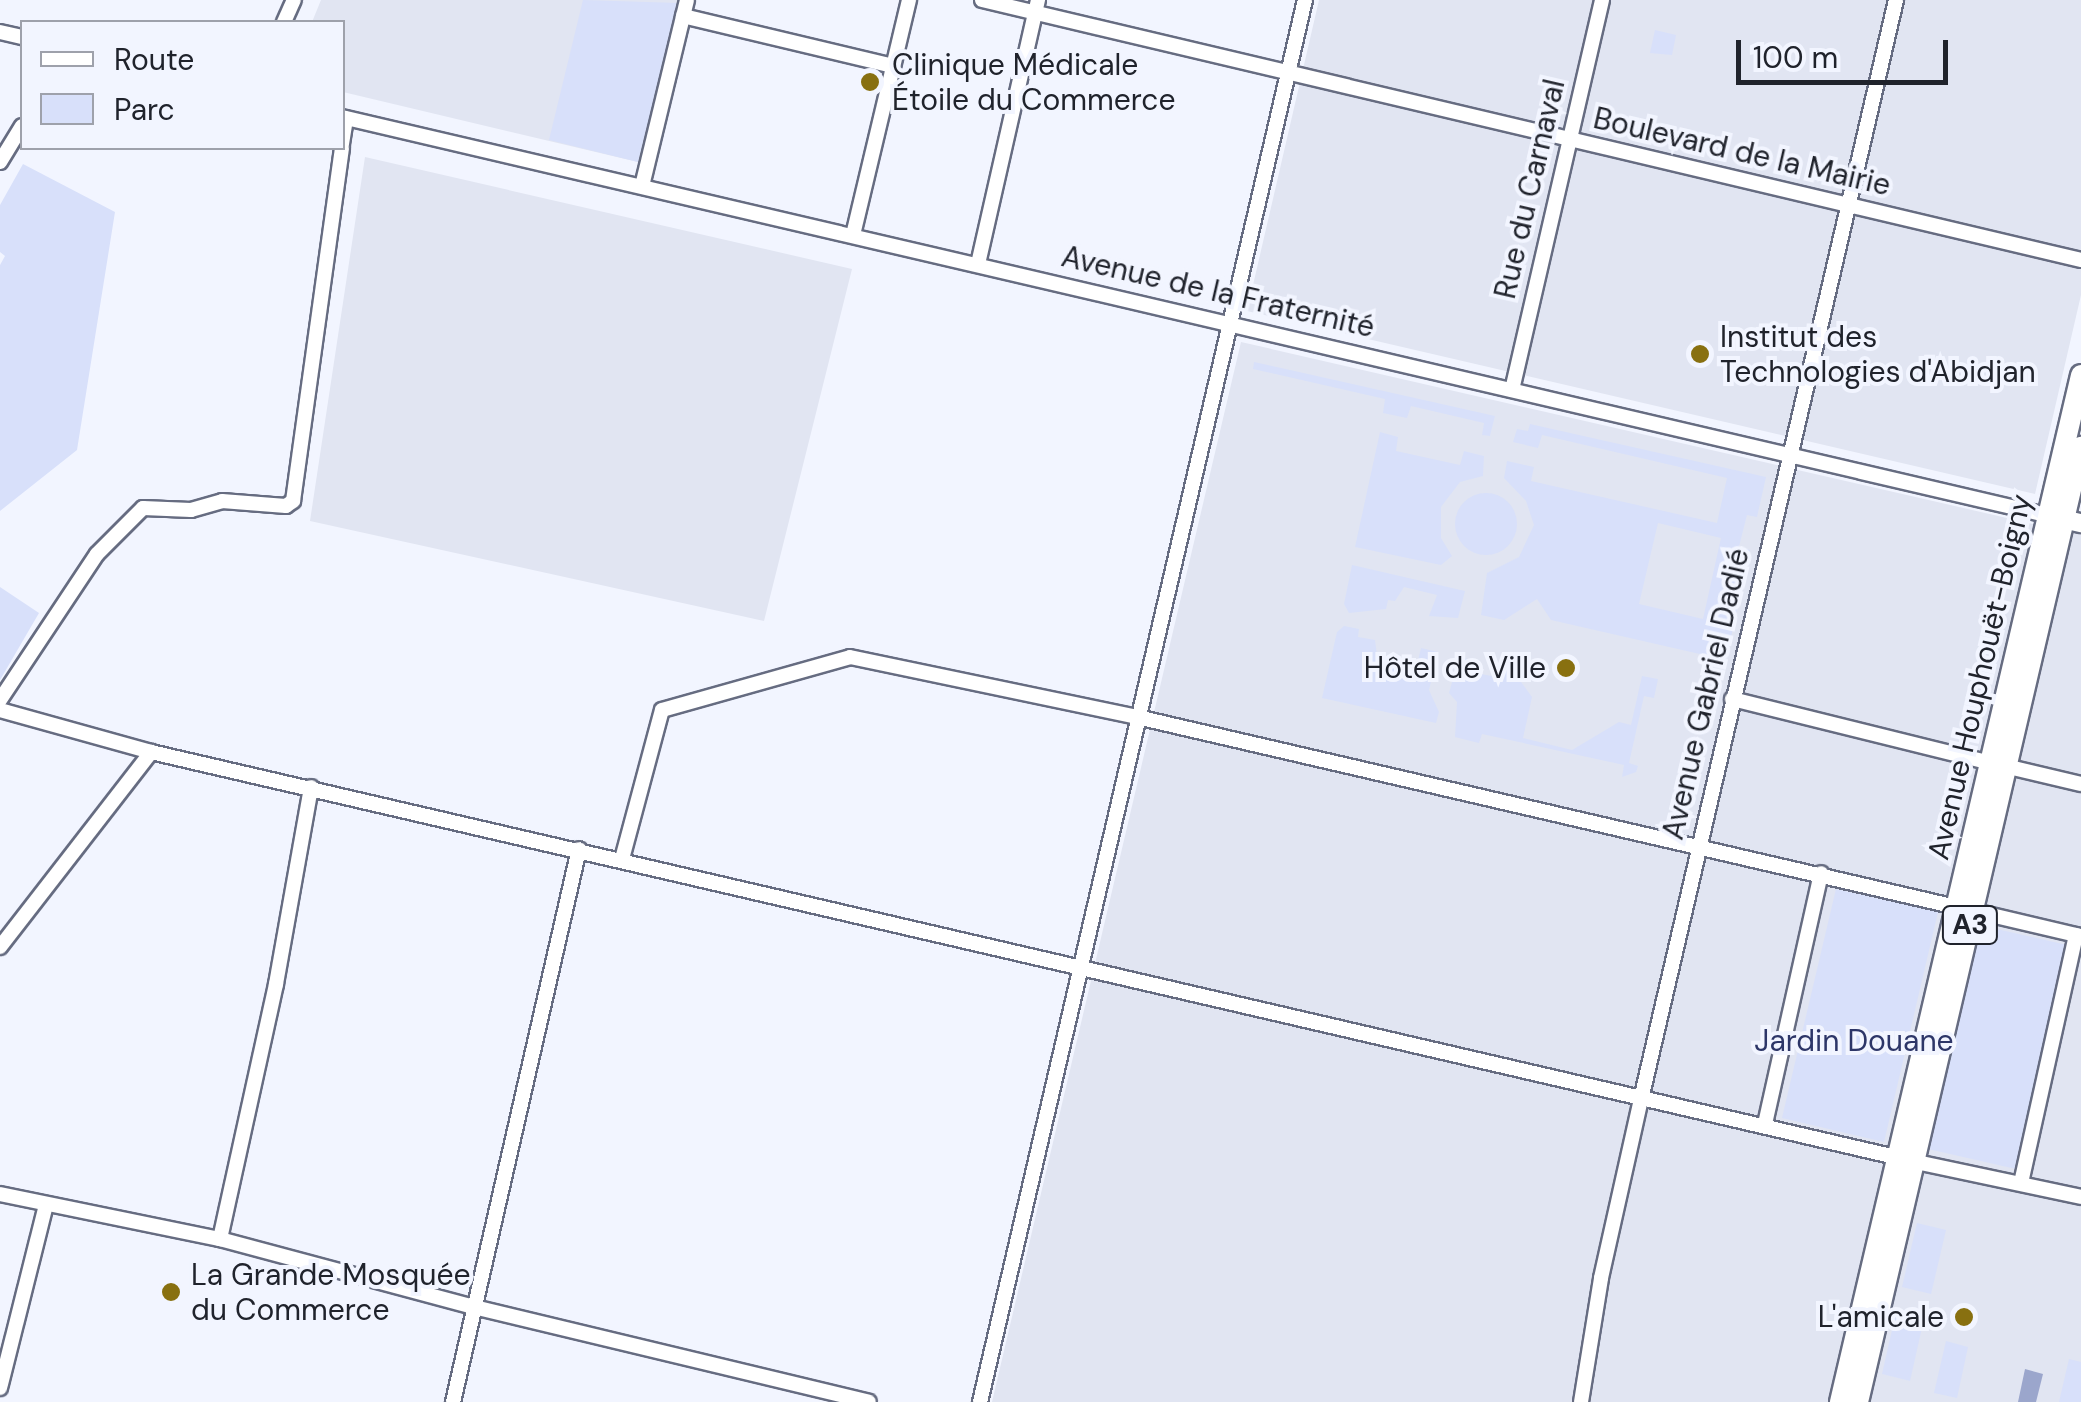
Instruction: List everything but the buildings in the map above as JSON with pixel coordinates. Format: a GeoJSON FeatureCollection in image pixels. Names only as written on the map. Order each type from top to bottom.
{"type":"FeatureCollection","features":[{"type":"Feature","properties":{"kind":"highway","name":"Avenue Houphouët-Boigny"},"geometry":{"type":"LineString","coordinates":[[2065,520],[2081,375]]}},
{"type":"Feature","properties":{"kind":"highway","name":"Avenue Houphouët-Boigny"},"geometry":{"type":"LineString","coordinates":[[1840,1402],[2081,448]]}},
{"type":"Feature","properties":{"kind":"highway","name":"Avenue Houphouët-Boigny"},"geometry":{"type":"LineString","coordinates":[[1858,1402],[1904,1159]]}},
{"type":"Feature","properties":{"kind":"street"},"geometry":{"type":"LineString","coordinates":[[642,186],[686,0]]}},
{"type":"Feature","properties":{"kind":"street"},"geometry":{"type":"LineString","coordinates":[[853,235],[909,0]]}},
{"type":"Feature","properties":{"kind":"street","name":"Boulevard de la Mairie"},"geometry":{"type":"LineString","coordinates":[[982,0],[1037,6],[1570,140],[2081,260]]}},
{"type":"Feature","properties":{"kind":"street"},"geometry":{"type":"LineString","coordinates":[[980,1402],[1305,0]]}},
{"type":"Feature","properties":{"kind":"street","name":"Rue du Carnaval"},"geometry":{"type":"LineString","coordinates":[[1512,390],[1602,0]]}},
{"type":"Feature","properties":{"kind":"street","name":"Avenue Gabriel Dadié"},"geometry":{"type":"LineString","coordinates":[[1581,1402],[1601,1278],[1698,846],[1896,0]]}},
{"type":"Feature","properties":{"kind":"street"},"geometry":{"type":"LineString","coordinates":[[978,264],[1037,6]]}},
{"type":"Feature","properties":{"kind":"street"},"geometry":{"type":"LineString","coordinates":[[683,16],[893,66]]}},
{"type":"Feature","properties":{"kind":"street","name":"Avenue de la Fraternité"},"geometry":{"type":"LineString","coordinates":[[345,117],[2065,520]]}},
{"type":"Feature","properties":{"kind":"street"},"geometry":{"type":"LineString","coordinates":[[0,162],[20,129]]}},
{"type":"Feature","properties":{"kind":"street"},"geometry":{"type":"LineString","coordinates":[[0,700],[97,554],[143,508],[191,510],[222,501],[286,506],[293,501],[341,150]]}},
{"type":"Feature","properties":{"kind":"street"},"geometry":{"type":"LineString","coordinates":[[622,859],[662,710],[842,658],[1137,717],[1821,873],[2079,935],[2022,1183]]}},
{"type":"Feature","properties":{"kind":"street"},"geometry":{"type":"LineString","coordinates":[[1732,699],[2081,784]]}},
{"type":"Feature","properties":{"kind":"street"},"geometry":{"type":"LineString","coordinates":[[0,710],[150,752],[2081,1197]]}},
{"type":"Feature","properties":{"kind":"street"},"geometry":{"type":"LineString","coordinates":[[0,947],[150,752]]}},
{"type":"Feature","properties":{"kind":"street"},"geometry":{"type":"LineString","coordinates":[[220,1239],[276,984],[311,787]]}},
{"type":"Feature","properties":{"kind":"street"},"geometry":{"type":"LineString","coordinates":[[453,1402],[579,849]]}},
{"type":"Feature","properties":{"kind":"street"},"geometry":{"type":"LineString","coordinates":[[1764,1124],[1821,873]]}},
{"type":"Feature","properties":{"kind":"street"},"geometry":{"type":"LineString","coordinates":[[0,1194],[220,1239],[474,1308],[868,1402]]}},
{"type":"Feature","properties":{"kind":"street"},"geometry":{"type":"LineString","coordinates":[[0,1388],[4,1351],[46,1205]]}},
{"type":"Feature","properties":{"kind":"shaded area"},"geometry":{"type":"Polygon","coordinates":[[[321,0],[680,0],[638,162],[345,92],[345,20],[313,20],[321,0]]]}},
{"type":"Feature","properties":{"kind":"shaded area"},"geometry":{"type":"Polygon","coordinates":[[[1319,0],[2081,0],[2081,295],[2035,494],[1247,311],[1319,0]]]}},
{"type":"Feature","properties":{"kind":"shaded area"},"geometry":{"type":"Polygon","coordinates":[[[365,157],[852,269],[764,621],[310,521],[365,157]]]}},
{"type":"Feature","properties":{"kind":"shaded area"},"geometry":{"type":"Polygon","coordinates":[[[1241,342],[2081,535],[2081,1402],[992,1402],[1241,342]]]}},
{"type":"Feature","properties":{"kind":"shaded area"},"geometry":{"type":"Polygon","coordinates":[[[2025,1369],[2043,1374],[2036,1402],[2018,1402],[2025,1369]]]}},
{"type":"Feature","properties":{"kind":"green space"},"geometry":{"type":"Polygon","coordinates":[[[583,0],[679,3],[638,162],[549,140],[583,0]]]}},
{"type":"Feature","properties":{"kind":"green space"},"geometry":{"type":"Polygon","coordinates":[[[1655,30],[1676,35],[1672,55],[1650,53],[1655,30]]]}},
{"type":"Feature","properties":{"kind":"green space"},"geometry":{"type":"Polygon","coordinates":[[[23,164],[115,212],[77,450],[0,511],[0,265],[5,256],[0,252],[0,205],[23,164]]]}},
{"type":"Feature","properties":{"kind":"green space"},"geometry":{"type":"Polygon","coordinates":[[[1254,362],[1495,416],[1490,436],[1482,435],[1484,423],[1411,406],[1407,418],[1383,413],[1385,399],[1253,369],[1254,362]]]}},
{"type":"Feature","properties":{"kind":"green space"},"geometry":{"type":"Polygon","coordinates":[[[1530,424],[1766,477],[1757,517],[1747,515],[1739,547],[1750,550],[1726,660],[1551,620],[1537,599],[1504,620],[1481,615],[1487,573],[1519,557],[1534,525],[1526,501],[1504,478],[1507,461],[1534,467],[1531,481],[1717,523],[1727,478],[1542,435],[1538,448],[1513,442],[1517,429],[1528,431],[1530,424]],[[1658,523],[1639,604],[1703,619],[1721,538],[1658,523]]]}},
{"type":"Feature","properties":{"kind":"green space"},"geometry":{"type":"Polygon","coordinates":[[[1380,432],[1398,437],[1396,451],[1460,465],[1464,451],[1484,456],[1483,476],[1460,482],[1441,507],[1441,538],[1452,556],[1441,565],[1355,547],[1380,432]]]}},
{"type":"Feature","properties":{"kind":"green space"},"geometry":{"type":"Polygon","coordinates":[[[1486,493],[1508,502],[1517,524],[1508,546],[1486,555],[1464,546],[1455,524],[1464,502],[1486,493]]]}},
{"type":"Feature","properties":{"kind":"green space"},"geometry":{"type":"Polygon","coordinates":[[[1352,565],[1465,591],[1458,618],[1429,616],[1437,595],[1404,587],[1395,601],[1388,600],[1386,609],[1349,613],[1344,604],[1352,565]]]}},
{"type":"Feature","properties":{"kind":"green space"},"geometry":{"type":"Polygon","coordinates":[[[0,587],[39,613],[0,680],[0,587]]]}},
{"type":"Feature","properties":{"kind":"green space"},"geometry":{"type":"Polygon","coordinates":[[[1344,626],[1359,629],[1358,637],[1375,640],[1377,655],[1417,664],[1421,648],[1438,652],[1429,690],[1439,712],[1436,723],[1322,698],[1337,632],[1344,626]]]}},
{"type":"Feature","properties":{"kind":"green space"},"geometry":{"type":"Polygon","coordinates":[[[1459,657],[1480,662],[1481,674],[1491,676],[1508,663],[1519,666],[1521,682],[1532,697],[1523,738],[1572,750],[1619,722],[1631,725],[1642,676],[1658,679],[1654,698],[1644,696],[1629,763],[1638,766],[1636,772],[1622,777],[1624,765],[1482,734],[1479,743],[1455,737],[1457,702],[1449,693],[1459,657]]]}},
{"type":"Feature","properties":{"kind":"green space","name":"Jardin Douane"},"geometry":{"type":"Polygon","coordinates":[[[1836,889],[1938,912],[1884,1142],[1782,1118],[1836,889]]]}},
{"type":"Feature","properties":{"kind":"green space","name":"Jardin Douane"},"geometry":{"type":"Polygon","coordinates":[[[1966,922],[2067,945],[2016,1169],[1915,1146],[1966,922]]]}},
{"type":"Feature","properties":{"kind":"green space"},"geometry":{"type":"Polygon","coordinates":[[[1917,1223],[1946,1230],[1931,1294],[1902,1287],[1917,1223]]]}},
{"type":"Feature","properties":{"kind":"green space"},"geometry":{"type":"Polygon","coordinates":[[[1895,1317],[1923,1323],[1910,1381],[1882,1374],[1895,1317]]]}},
{"type":"Feature","properties":{"kind":"green space"},"geometry":{"type":"Polygon","coordinates":[[[1946,1341],[1968,1347],[1957,1398],[1934,1393],[1946,1341]]]}},
{"type":"Feature","properties":{"kind":"green space"},"geometry":{"type":"Polygon","coordinates":[[[2069,1359],[2081,1362],[2081,1402],[2059,1402],[2069,1359]]]}},
{"type":"Feature","properties":{"kind":"place","name":"Clinique Médicale Étoile du Commerce"},"geometry":{"type":"Point","coordinates":[870,82]}},
{"type":"Feature","properties":{"kind":"place","name":"Institut des Technologies d'Abidjan"},"geometry":{"type":"Point","coordinates":[1700,354]}},
{"type":"Feature","properties":{"kind":"place","name":"Hôtel de Ville"},"geometry":{"type":"Point","coordinates":[1566,668]}},
{"type":"Feature","properties":{"kind":"place","name":"La Grande Mosquée du Commerce"},"geometry":{"type":"Point","coordinates":[171,1292]}},
{"type":"Feature","properties":{"kind":"place","name":"L'amicale"},"geometry":{"type":"Point","coordinates":[1964,1317]}}]}
